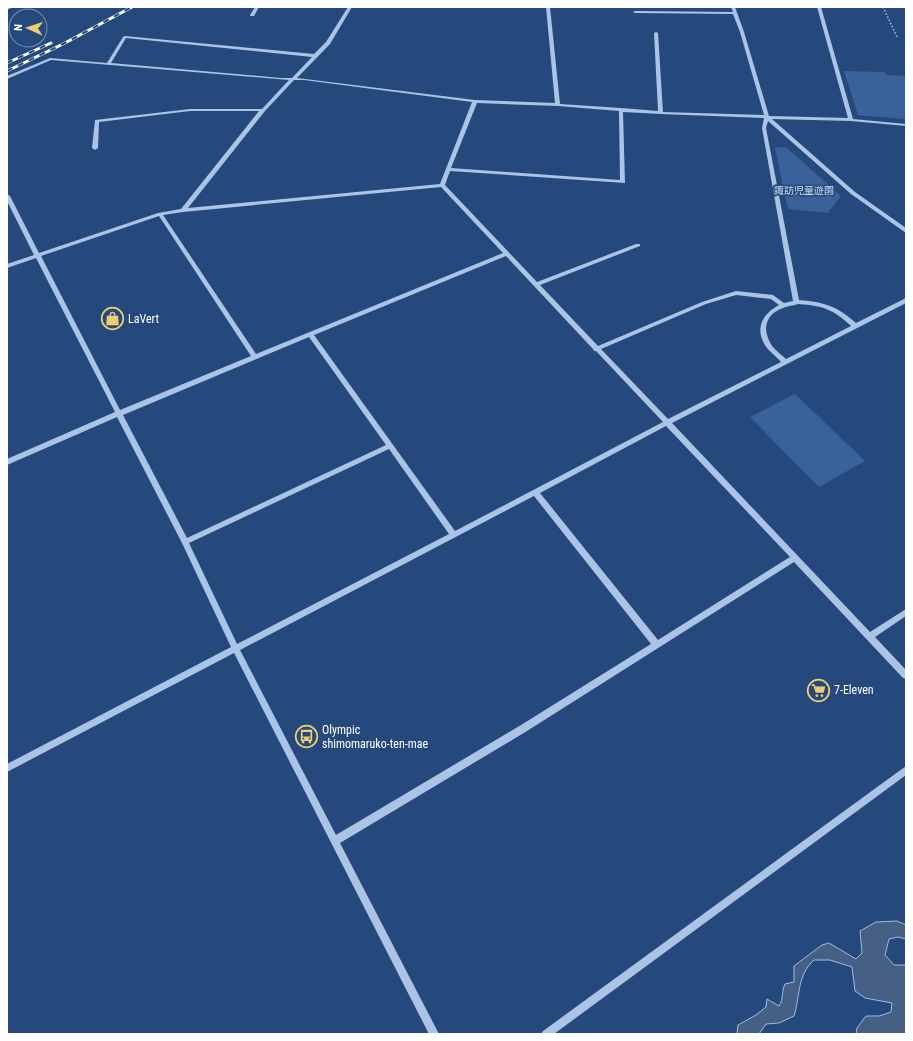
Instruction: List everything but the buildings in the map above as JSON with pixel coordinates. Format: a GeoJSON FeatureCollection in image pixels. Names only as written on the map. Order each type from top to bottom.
{"type":"FeatureCollection","features":[{"type":"Feature","properties":{"kind":"street"},"geometry":{"type":"LineString","coordinates":[[7,9],[11,7]]}},
{"type":"Feature","properties":{"kind":"street"},"geometry":{"type":"LineString","coordinates":[[252,14],[257,7]]}},
{"type":"Feature","properties":{"kind":"street"},"geometry":{"type":"LineString","coordinates":[[183,210],[263,110],[328,44],[350,7]]}},
{"type":"Feature","properties":{"kind":"street"},"geometry":{"type":"LineString","coordinates":[[548,7],[558,104]]}},
{"type":"Feature","properties":{"kind":"street"},"geometry":{"type":"LineString","coordinates":[[733,7],[767,117],[853,193],[906,231]]}},
{"type":"Feature","properties":{"kind":"street"},"geometry":{"type":"LineString","coordinates":[[819,7],[851,120]]}},
{"type":"Feature","properties":{"kind":"street"},"geometry":{"type":"LineString","coordinates":[[635,12],[735,13]]}},
{"type":"Feature","properties":{"kind":"street"},"geometry":{"type":"LineString","coordinates":[[656,33],[661,113]]}},
{"type":"Feature","properties":{"kind":"street"},"geometry":{"type":"LineString","coordinates":[[109,63],[125,37],[316,56]]}},
{"type":"Feature","properties":{"kind":"street"},"geometry":{"type":"LineString","coordinates":[[7,78],[50,59],[282,79],[304,79],[424,96],[476,101],[558,104],[661,113],[851,120],[906,125]]}},
{"type":"Feature","properties":{"kind":"street"},"geometry":{"type":"LineString","coordinates":[[442,185],[476,101]]}},
{"type":"Feature","properties":{"kind":"street"},"geometry":{"type":"LineString","coordinates":[[94,148],[97,121],[190,110],[263,110]]}},
{"type":"Feature","properties":{"kind":"street"},"geometry":{"type":"LineString","coordinates":[[448,169],[623,182],[621,110]]}},
{"type":"Feature","properties":{"kind":"street"},"geometry":{"type":"LineString","coordinates":[[767,117],[764,128],[796,302]]}},
{"type":"Feature","properties":{"kind":"street"},"geometry":{"type":"LineString","coordinates":[[7,266],[160,214],[183,210],[442,185]]}},
{"type":"Feature","properties":{"kind":"street"},"geometry":{"type":"LineString","coordinates":[[442,185],[906,675]]}},
{"type":"Feature","properties":{"kind":"street"},"geometry":{"type":"LineString","coordinates":[[7,196],[185,542],[236,649],[434,1034]]}},
{"type":"Feature","properties":{"kind":"street"},"geometry":{"type":"LineString","coordinates":[[160,214],[255,358]]}},
{"type":"Feature","properties":{"kind":"street"},"geometry":{"type":"LineString","coordinates":[[536,284],[638,245]]}},
{"type":"Feature","properties":{"kind":"street"},"geometry":{"type":"LineString","coordinates":[[7,462],[119,414],[507,254]]}},
{"type":"Feature","properties":{"kind":"street"},"geometry":{"type":"LineString","coordinates":[[596,349],[704,303],[736,293],[773,297],[783,305]]}},
{"type":"Feature","properties":{"kind":"street"},"geometry":{"type":"LineString","coordinates":[[7,768],[667,422],[906,300]]}},
{"type":"Feature","properties":{"kind":"street"},"geometry":{"type":"LineString","coordinates":[[785,362],[773,353],[764,341],[762,334],[764,320],[776,308],[796,302],[818,303],[843,314],[855,326]]}},
{"type":"Feature","properties":{"kind":"street"},"geometry":{"type":"LineString","coordinates":[[311,335],[453,534]]}},
{"type":"Feature","properties":{"kind":"street"},"geometry":{"type":"LineString","coordinates":[[185,542],[390,446]]}},
{"type":"Feature","properties":{"kind":"street"},"geometry":{"type":"LineString","coordinates":[[536,492],[657,645]]}},
{"type":"Feature","properties":{"kind":"street"},"geometry":{"type":"LineString","coordinates":[[335,841],[524,728],[795,558]]}},
{"type":"Feature","properties":{"kind":"street"},"geometry":{"type":"LineString","coordinates":[[869,637],[906,612]]}},
{"type":"Feature","properties":{"kind":"street"},"geometry":{"type":"LineString","coordinates":[[546,1034],[906,770]]}},
{"type":"Feature","properties":{"kind":"path"},"geometry":{"type":"LineString","coordinates":[[883,7],[897,37]]}},
{"type":"Feature","properties":{"kind":"green space"},"geometry":{"type":"Polygon","coordinates":[[[844,71],[885,72],[886,75],[906,76],[906,119],[858,115],[844,71]]]}},
{"type":"Feature","properties":{"kind":"green space","name":"諏訪児童遊園"},"geometry":{"type":"Polygon","coordinates":[[[786,147],[841,196],[828,213],[788,209],[775,148],[786,147]]]}},
{"type":"Feature","properties":{"kind":"green space"},"geometry":{"type":"Polygon","coordinates":[[[795,394],[865,461],[819,487],[750,417],[795,394]]]}},
{"type":"Feature","properties":{"kind":"shaded area"},"geometry":{"type":"Polygon","coordinates":[[[897,921],[906,925],[906,939],[898,937],[889,939],[885,955],[894,965],[906,965],[906,1034],[856,1034],[857,1028],[866,1016],[879,1016],[891,1012],[892,1003],[865,998],[855,991],[852,967],[830,960],[814,960],[805,972],[802,979],[794,1016],[779,1023],[766,1024],[759,1034],[737,1034],[738,1025],[756,1015],[766,1007],[767,999],[779,1006],[785,984],[794,982],[794,966],[822,945],[829,943],[856,959],[862,953],[860,931],[876,922],[897,921]]]}},
{"type":"Feature","properties":{"kind":"railway"},"geometry":{"type":"LineString","coordinates":[[7,71],[63,44],[132,7]]}},
{"type":"Feature","properties":{"kind":"railway"},"geometry":{"type":"LineString","coordinates":[[7,63],[51,43]]}},
{"type":"Feature","properties":{"kind":"place","name":"LaVert"},"geometry":{"type":"Point","coordinates":[113,319]}},
{"type":"Feature","properties":{"kind":"place","name":"7-Eleven"},"geometry":{"type":"Point","coordinates":[819,690]}},
{"type":"Feature","properties":{"kind":"place","name":"Olympic shimomaruko-ten-mae"},"geometry":{"type":"Point","coordinates":[306,737]}}]}
